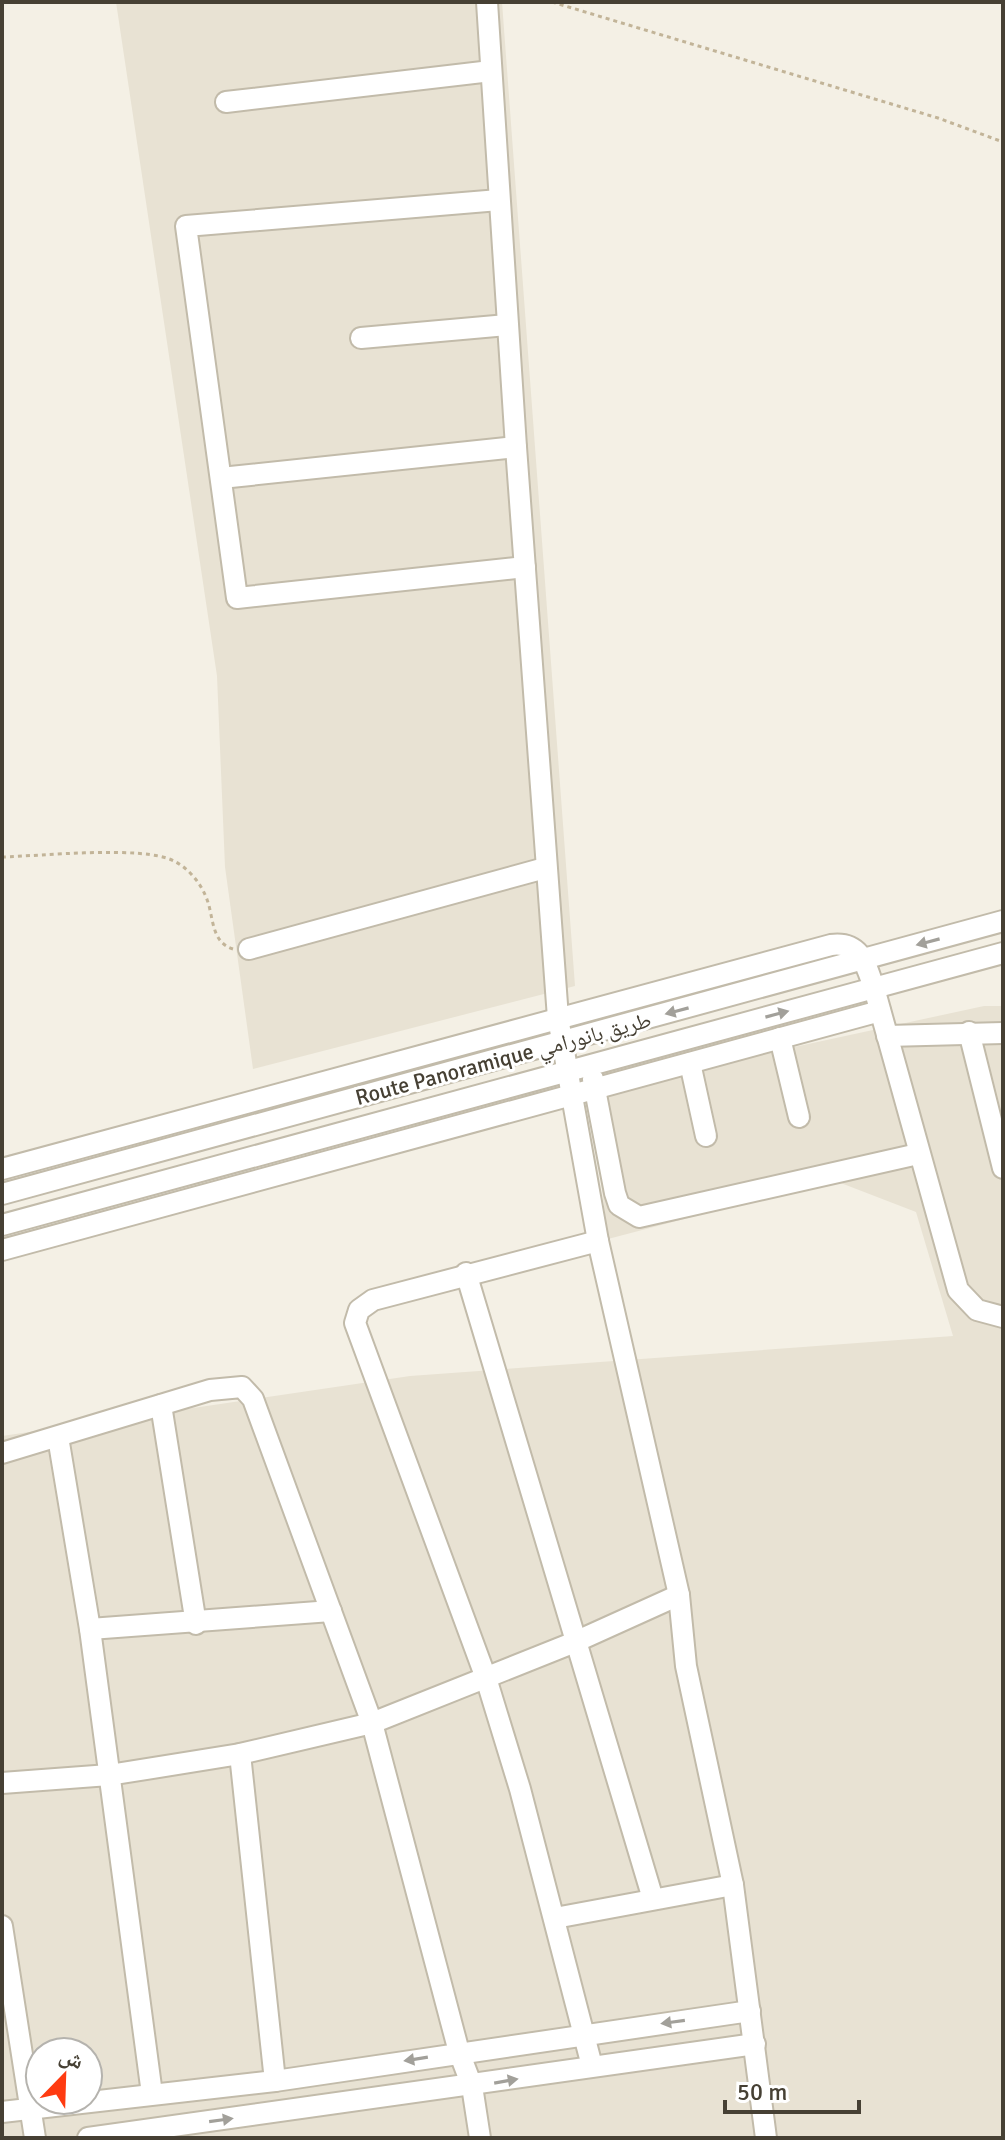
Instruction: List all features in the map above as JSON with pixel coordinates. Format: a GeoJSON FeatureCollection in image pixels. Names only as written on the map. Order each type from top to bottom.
{"type":"FeatureCollection","features":[{"type":"Feature","properties":{"kind":"street"},"geometry":{"type":"LineString","coordinates":[[487,2],[507,325],[558,1018],[598,1241],[679,1595],[686,1666],[733,1885],[766,2138]]}},
{"type":"Feature","properties":{"kind":"street"},"geometry":{"type":"LineString","coordinates":[[226,102],[491,71]]}},
{"type":"Feature","properties":{"kind":"street"},"geometry":{"type":"LineString","coordinates":[[499,200],[186,226],[237,598],[525,567]]}},
{"type":"Feature","properties":{"kind":"street"},"geometry":{"type":"LineString","coordinates":[[361,338],[507,325]]}},
{"type":"Feature","properties":{"kind":"street"},"geometry":{"type":"LineString","coordinates":[[221,478],[516,447]]}},
{"type":"Feature","properties":{"kind":"street"},"geometry":{"type":"LineString","coordinates":[[249,949],[545,868]]}},
{"type":"Feature","properties":{"kind":"street","name":"Route Panoramique طريق بانورامي"},"geometry":{"type":"LineString","coordinates":[[2,1194],[1003,921]]}},
{"type":"Feature","properties":{"kind":"street"},"geometry":{"type":"LineString","coordinates":[[2,1169],[831,945],[850,946],[864,959],[874,988],[958,1290],[977,1310],[1003,1317]]}},
{"type":"Feature","properties":{"kind":"street","name":"Route Panoramique طريق بانورامي"},"geometry":{"type":"LineString","coordinates":[[2,1225],[1003,953]]}},
{"type":"Feature","properties":{"kind":"street"},"geometry":{"type":"LineString","coordinates":[[2,1250],[880,1011]]}},
{"type":"Feature","properties":{"kind":"street"},"geometry":{"type":"LineString","coordinates":[[580,1012],[615,1193],[619,1205],[628,1214],[639,1217],[918,1154]]}},
{"type":"Feature","properties":{"kind":"street"},"geometry":{"type":"LineString","coordinates":[[969,1032],[1003,1168]]}},
{"type":"Feature","properties":{"kind":"street"},"geometry":{"type":"LineString","coordinates":[[887,1036],[1003,1033]]}},
{"type":"Feature","properties":{"kind":"street"},"geometry":{"type":"LineString","coordinates":[[780,1038],[799,1117]]}},
{"type":"Feature","properties":{"kind":"street"},"geometry":{"type":"LineString","coordinates":[[690,1063],[706,1136]]}},
{"type":"Feature","properties":{"kind":"street"},"geometry":{"type":"LineString","coordinates":[[592,2066],[555,1918],[486,1678],[355,1323],[359,1310],[373,1300],[466,1273],[598,1241]]}},
{"type":"Feature","properties":{"kind":"street"},"geometry":{"type":"LineString","coordinates":[[466,1273],[653,1899]]}},
{"type":"Feature","properties":{"kind":"street"},"geometry":{"type":"LineString","coordinates":[[2,1453],[232,1386],[247,1392],[253,1399],[372,1723],[459,2052],[472,2086],[480,2138]]}},
{"type":"Feature","properties":{"kind":"street"},"geometry":{"type":"LineString","coordinates":[[161,1405],[196,1624]]}},
{"type":"Feature","properties":{"kind":"street"},"geometry":{"type":"LineString","coordinates":[[58,1437],[90,1629],[152,2094]]}},
{"type":"Feature","properties":{"kind":"street"},"geometry":{"type":"LineString","coordinates":[[2,1783],[109,1775],[240,1754],[372,1723],[575,1642],[679,1595]]}},
{"type":"Feature","properties":{"kind":"street"},"geometry":{"type":"LineString","coordinates":[[90,1629],[196,1624],[331,1611]]}},
{"type":"Feature","properties":{"kind":"street"},"geometry":{"type":"LineString","coordinates":[[240,1754],[275,2081]]}},
{"type":"Feature","properties":{"kind":"street"},"geometry":{"type":"LineString","coordinates":[[555,1918],[733,1885]]}},
{"type":"Feature","properties":{"kind":"street"},"geometry":{"type":"LineString","coordinates":[[2,1926],[24,2066]]}},
{"type":"Feature","properties":{"kind":"street"},"geometry":{"type":"LineString","coordinates":[[104,2100],[275,2081],[750,2011]]}},
{"type":"Feature","properties":{"kind":"street"},"geometry":{"type":"LineString","coordinates":[[88,2138],[755,2044]]}},
{"type":"Feature","properties":{"kind":"street"},"geometry":{"type":"LineString","coordinates":[[2,2112],[24,2110]]}},
{"type":"Feature","properties":{"kind":"street"},"geometry":{"type":"LineString","coordinates":[[32,2116],[35,2138]]}},
{"type":"Feature","properties":{"kind":"path"},"geometry":{"type":"LineString","coordinates":[[552,2],[938,118],[1003,142]]}},
{"type":"Feature","properties":{"kind":"path"},"geometry":{"type":"LineString","coordinates":[[2,857],[138,854],[172,860],[188,870],[199,884],[218,939],[238,950],[249,949]]}},
{"type":"Feature","properties":{"kind":"shaded area"},"geometry":{"type":"Polygon","coordinates":[[[116,2],[502,2],[575,986],[253,1069],[225,867],[217,676],[116,2]]]}},
{"type":"Feature","properties":{"kind":"shaded area"},"geometry":{"type":"Polygon","coordinates":[[[984,1006],[1003,1006],[1003,2138],[2,2138],[2,1436],[410,1376],[953,1336],[916,1212],[833,1180],[608,1239],[590,1091],[984,1006]]]}}]}
